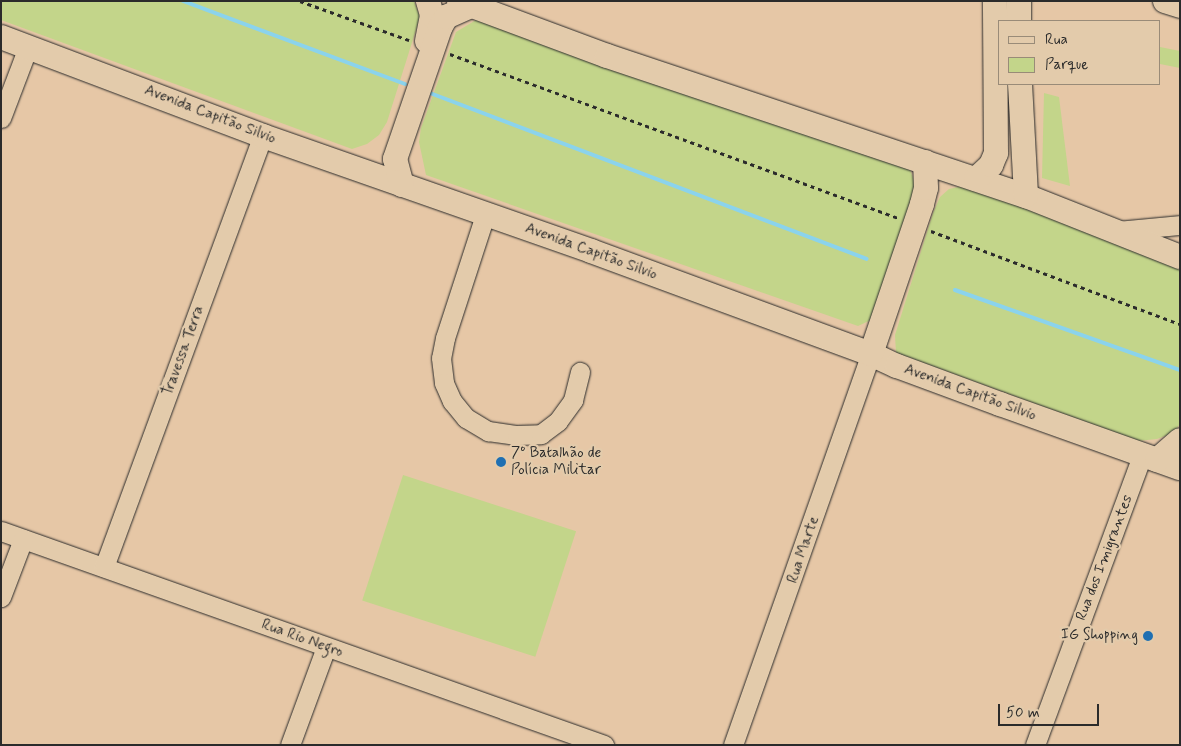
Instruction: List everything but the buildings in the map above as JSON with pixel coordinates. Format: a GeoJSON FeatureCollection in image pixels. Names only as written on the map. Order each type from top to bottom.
{"type":"FeatureCollection","features":[{"type":"Feature","properties":{"kind":"main road"},"geometry":{"type":"LineString","coordinates":[[402,185],[395,159],[429,47],[432,20],[428,1]]}},
{"type":"Feature","properties":{"kind":"main road"},"geometry":{"type":"LineString","coordinates":[[976,179],[991,165],[996,153],[998,42],[995,1]]}},
{"type":"Feature","properties":{"kind":"main road"},"geometry":{"type":"LineString","coordinates":[[1019,1],[1019,20]]}},
{"type":"Feature","properties":{"kind":"main road"},"geometry":{"type":"LineString","coordinates":[[1165,1],[1180,6]]}},
{"type":"Feature","properties":{"kind":"main road"},"geometry":{"type":"LineString","coordinates":[[353,168],[371,162],[387,149],[429,47],[446,17],[465,4],[607,56],[1026,196],[1180,257]]}},
{"type":"Feature","properties":{"kind":"main road","name":"Avenida Capitão Silvio"},"geometry":{"type":"LineString","coordinates":[[1,37],[263,136],[871,354],[897,366],[1180,468]]}},
{"type":"Feature","properties":{"kind":"main road"},"geometry":{"type":"LineString","coordinates":[[1020,85],[1026,196]]}},
{"type":"Feature","properties":{"kind":"main road"},"geometry":{"type":"LineString","coordinates":[[871,354],[926,188],[925,162]]}},
{"type":"Feature","properties":{"kind":"main road"},"geometry":{"type":"LineString","coordinates":[[1149,458],[1180,440]]}},
{"type":"Feature","properties":{"kind":"street"},"geometry":{"type":"LineString","coordinates":[[1,118],[28,47]]}},
{"type":"Feature","properties":{"kind":"street","name":"Travessa Terra"},"geometry":{"type":"LineString","coordinates":[[104,567],[263,136]]}},
{"type":"Feature","properties":{"kind":"street"},"geometry":{"type":"LineString","coordinates":[[484,215],[445,338],[441,358],[444,383],[452,401],[466,418],[488,431],[517,436],[541,434],[558,421],[573,400],[580,372]]}},
{"type":"Feature","properties":{"kind":"street"},"geometry":{"type":"LineString","coordinates":[[1114,231],[1180,226]]}},
{"type":"Feature","properties":{"kind":"street","name":"Rua Marte"},"geometry":{"type":"LineString","coordinates":[[733,745],[871,354]]}},
{"type":"Feature","properties":{"kind":"street","name":"Rua dos Imigrantes"},"geometry":{"type":"LineString","coordinates":[[1035,745],[1149,458]]}},
{"type":"Feature","properties":{"kind":"street","name":"Rua Rio Negro"},"geometry":{"type":"LineString","coordinates":[[1,531],[604,745]]}},
{"type":"Feature","properties":{"kind":"street"},"geometry":{"type":"LineString","coordinates":[[1,597],[23,539]]}},
{"type":"Feature","properties":{"kind":"street"},"geometry":{"type":"LineString","coordinates":[[290,745],[326,647]]}},
{"type":"Feature","properties":{"kind":"path"},"geometry":{"type":"LineString","coordinates":[[300,1],[1180,324]]}},
{"type":"Feature","properties":{"kind":"green space"},"geometry":{"type":"Polygon","coordinates":[[[1,1],[414,1],[420,17],[387,122],[379,135],[367,144],[352,149],[1,20],[1,1]]]}},
{"type":"Feature","properties":{"kind":"green space"},"geometry":{"type":"Polygon","coordinates":[[[481,17],[908,164],[916,186],[873,319],[858,326],[426,175],[419,142],[421,128],[456,32],[481,17]]]}},
{"type":"Feature","properties":{"kind":"green space"},"geometry":{"type":"Polygon","coordinates":[[[1161,47],[1180,51],[1180,68],[1161,64],[1161,47]]]}},
{"type":"Feature","properties":{"kind":"green space"},"geometry":{"type":"Polygon","coordinates":[[[1044,93],[1059,97],[1070,186],[1042,178],[1044,93]]]}},
{"type":"Feature","properties":{"kind":"green space"},"geometry":{"type":"Polygon","coordinates":[[[967,185],[1180,261],[1180,424],[1173,433],[1157,439],[1138,441],[896,353],[895,335],[933,213],[940,197],[949,189],[967,185]]]}},
{"type":"Feature","properties":{"kind":"green space"},"geometry":{"type":"Polygon","coordinates":[[[403,475],[576,531],[535,657],[362,601],[403,475]]]}},
{"type":"Feature","properties":{"kind":"waterway"},"geometry":{"type":"LineString","coordinates":[[183,1],[405,84]]}},
{"type":"Feature","properties":{"kind":"waterway"},"geometry":{"type":"LineString","coordinates":[[430,93],[866,259]]}},
{"type":"Feature","properties":{"kind":"waterway"},"geometry":{"type":"LineString","coordinates":[[955,290],[1180,370]]}},
{"type":"Feature","properties":{"kind":"place","name":"7º Batalhão de Polícia Militar"},"geometry":{"type":"Point","coordinates":[501,462]}},
{"type":"Feature","properties":{"kind":"place","name":"IG Shopping"},"geometry":{"type":"Point","coordinates":[1148,636]}}]}
